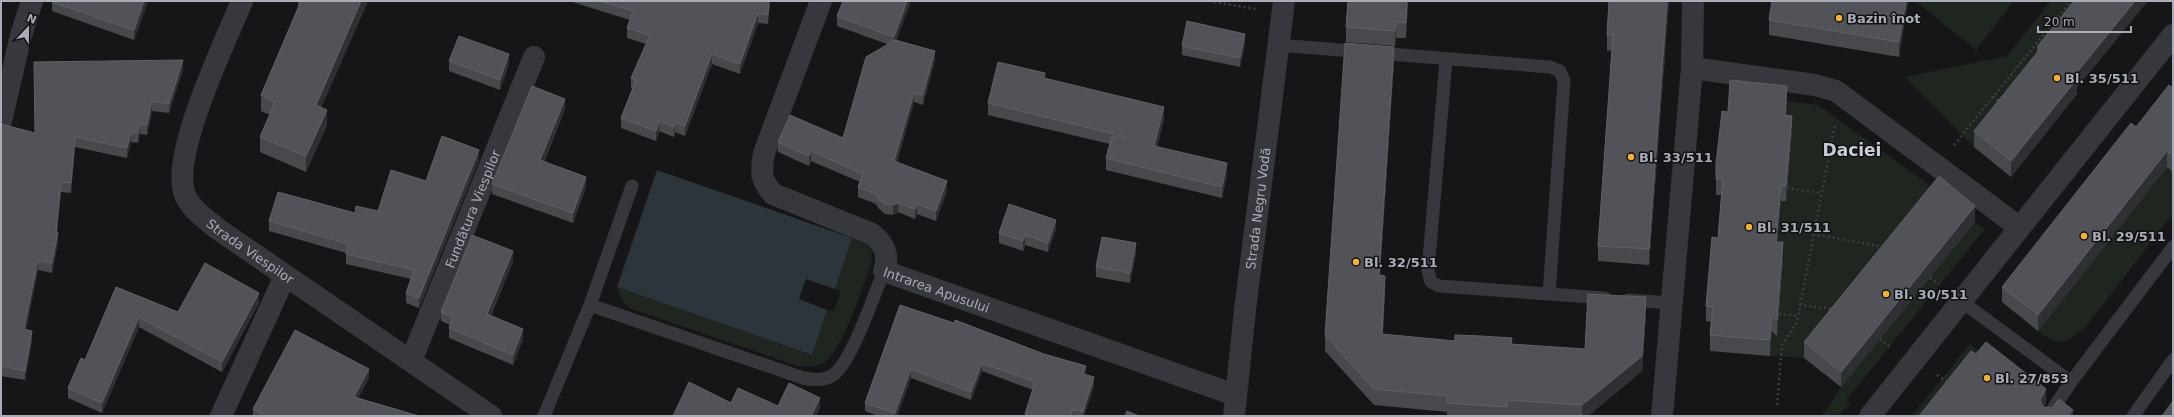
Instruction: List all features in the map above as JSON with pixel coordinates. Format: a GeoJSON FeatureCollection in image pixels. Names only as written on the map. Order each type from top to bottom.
{"type":"FeatureCollection","features":[{"type":"Feature","properties":{"kind":"street"},"geometry":{"type":"LineString","coordinates":[[1,121],[21,35],[32,1]]}},
{"type":"Feature","properties":{"kind":"street","name":"Strada Viespilor"},"geometry":{"type":"LineString","coordinates":[[242,1],[213,71],[186,145],[181,169],[184,193],[198,212],[214,225],[286,276],[492,416]]}},
{"type":"Feature","properties":{"kind":"street","name":"Intrarea Apusului"},"geometry":{"type":"LineString","coordinates":[[821,1],[764,153],[761,169],[764,184],[773,194],[872,234],[879,240],[887,256],[884,271],[1235,406]]}},
{"type":"Feature","properties":{"kind":"street"},"geometry":{"type":"LineString","coordinates":[[1662,416],[1670,303],[1692,68],[1693,1]]}},
{"type":"Feature","properties":{"kind":"street","name":"Strada Negru Vodă"},"geometry":{"type":"LineString","coordinates":[[1235,406],[1283,7]]}},
{"type":"Feature","properties":{"kind":"street"},"geometry":{"type":"LineString","coordinates":[[1870,416],[2019,227],[2170,45]]}},
{"type":"Feature","properties":{"kind":"street","name":"Fundătura Viespilor"},"geometry":{"type":"LineString","coordinates":[[411,361],[534,58]]}},
{"type":"Feature","properties":{"kind":"street"},"geometry":{"type":"LineString","coordinates":[[1692,68],[1822,87],[1842,94],[2019,227]]}},
{"type":"Feature","properties":{"kind":"street"},"geometry":{"type":"LineString","coordinates":[[221,416],[286,276]]}},
{"type":"Feature","properties":{"kind":"lane"},"geometry":{"type":"LineString","coordinates":[[1278,45],[1446,60],[1550,67],[1560,71],[1564,81],[1549,294]]}},
{"type":"Feature","properties":{"kind":"lane"},"geometry":{"type":"LineString","coordinates":[[1446,60],[1428,271],[1431,282],[1439,286],[1670,303]]}},
{"type":"Feature","properties":{"kind":"lane"},"geometry":{"type":"LineString","coordinates":[[544,416],[590,305],[632,186]]}},
{"type":"Feature","properties":{"kind":"lane"},"geometry":{"type":"LineString","coordinates":[[2048,416],[2071,382],[2173,247]]}},
{"type":"Feature","properties":{"kind":"lane"},"geometry":{"type":"LineString","coordinates":[[590,305],[803,378],[823,380],[833,375],[846,359],[884,271]]}},
{"type":"Feature","properties":{"kind":"lane"},"geometry":{"type":"LineString","coordinates":[[1961,301],[2071,382]]}},
{"type":"Feature","properties":{"kind":"lane"},"geometry":{"type":"LineString","coordinates":[[2133,416],[2173,360]]}},
{"type":"Feature","properties":{"kind":"path"},"geometry":{"type":"LineString","coordinates":[[1209,1],[1283,7]]}},
{"type":"Feature","properties":{"kind":"path"},"geometry":{"type":"LineString","coordinates":[[1937,166],[2071,1]]}},
{"type":"Feature","properties":{"kind":"path"},"geometry":{"type":"LineString","coordinates":[[2062,12],[2066,16]]}},
{"type":"Feature","properties":{"kind":"path"},"geometry":{"type":"LineString","coordinates":[[1777,405],[1782,345],[1797,322],[1821,193],[1842,94]]}},
{"type":"Feature","properties":{"kind":"path"},"geometry":{"type":"LineString","coordinates":[[1993,96],[2006,107]]}},
{"type":"Feature","properties":{"kind":"path"},"geometry":{"type":"LineString","coordinates":[[1787,188],[1821,193]]}},
{"type":"Feature","properties":{"kind":"path"},"geometry":{"type":"LineString","coordinates":[[1813,234],[1886,247]]}},
{"type":"Feature","properties":{"kind":"path"},"geometry":{"type":"LineString","coordinates":[[1799,305],[1835,309]]}},
{"type":"Feature","properties":{"kind":"path"},"geometry":{"type":"LineString","coordinates":[[1779,314],[1797,316]]}},
{"type":"Feature","properties":{"kind":"shaded area"},"geometry":{"type":"Polygon","coordinates":[[[1915,1],[2014,1],[1976,50],[1915,1]]]}},
{"type":"Feature","properties":{"kind":"shaded area"},"geometry":{"type":"Polygon","coordinates":[[[2051,1],[2087,1],[2040,65],[1974,147],[1905,77],[2007,56],[2051,1]]]}},
{"type":"Feature","properties":{"kind":"shaded area"},"geometry":{"type":"Polygon","coordinates":[[[1787,101],[1818,105],[1939,192],[1804,358],[1770,356],[1771,328],[1777,328],[1783,258],[1776,257],[1781,201],[1786,201],[1792,132],[1785,131],[1787,101]]]}},
{"type":"Feature","properties":{"kind":"shaded area"},"geometry":{"type":"Polygon","coordinates":[[[2167,167],[2173,172],[2173,214],[2084,329],[2071,338],[2061,342],[2052,340],[2038,331],[2167,167]]]}},
{"type":"Feature","properties":{"kind":"shaded area"},"geometry":{"type":"Polygon","coordinates":[[[657,170],[852,238],[835,289],[806,279],[799,299],[827,310],[812,355],[617,287],[657,170]]]}},
{"type":"Feature","properties":{"kind":"shaded area"},"geometry":{"type":"Polygon","coordinates":[[[1975,222],[1985,229],[1847,399],[1850,404],[1839,414],[1822,416],[1841,387],[1975,222]]]}},
{"type":"Feature","properties":{"kind":"shaded area"},"geometry":{"type":"Polygon","coordinates":[[[852,238],[866,244],[872,252],[871,264],[846,331],[839,344],[825,362],[815,366],[798,366],[629,308],[621,298],[617,287],[812,355],[827,310],[834,311],[841,291],[835,289],[852,238]]]}},
{"type":"Feature","properties":{"kind":"shaded area"},"geometry":{"type":"Polygon","coordinates":[[[1970,344],[1986,357],[1939,416],[1912,416],[1970,344]]]}},
{"type":"Feature","properties":{"kind":"building"},"geometry":{"type":"Polygon","coordinates":[[[52,1],[144,1],[134,30],[52,1]]]}},
{"type":"Feature","properties":{"kind":"building"},"geometry":{"type":"Polygon","coordinates":[[[301,1],[361,1],[316,105],[327,110],[306,156],[260,137],[275,102],[261,95],[301,1]]]}},
{"type":"Feature","properties":{"kind":"building"},"geometry":{"type":"Polygon","coordinates":[[[600,1],[769,1],[768,15],[758,13],[740,64],[712,54],[685,126],[675,122],[674,127],[659,121],[656,131],[621,118],[636,80],[631,78],[650,35],[627,28],[633,11],[600,1]]]}},
{"type":"Feature","properties":{"kind":"building"},"geometry":{"type":"Polygon","coordinates":[[[843,1],[907,1],[894,37],[837,16],[843,1]]]}},
{"type":"Feature","properties":{"kind":"building"},"geometry":{"type":"Polygon","coordinates":[[[1348,1],[1407,1],[1406,23],[1396,22],[1395,31],[1346,27],[1348,1]]]}},
{"type":"Feature","properties":{"kind":"building","name":"Bl. 33/511"},"geometry":{"type":"Polygon","coordinates":[[[1609,1],[1667,1],[1649,249],[1598,246],[1613,35],[1607,35],[1609,1]]]}},
{"type":"Feature","properties":{"kind":"building","name":"Bazin înot"},"geometry":{"type":"Polygon","coordinates":[[[1772,1],[1906,1],[1899,42],[1769,20],[1772,1]]]}},
{"type":"Feature","properties":{"kind":"building","name":"Bl. 35/511"},"geometry":{"type":"Polygon","coordinates":[[[2074,1],[2135,1],[2074,76],[2077,79],[2011,161],[1974,131],[2040,49],[2037,47],[2074,1]]]}},
{"type":"Feature","properties":{"kind":"building"},"geometry":{"type":"Polygon","coordinates":[[[1187,21],[1245,34],[1240,58],[1182,46],[1187,21]]]}},
{"type":"Feature","properties":{"kind":"building"},"geometry":{"type":"Polygon","coordinates":[[[459,36],[509,54],[500,80],[449,61],[459,36]]]}},
{"type":"Feature","properties":{"kind":"building"},"geometry":{"type":"Polygon","coordinates":[[[895,40],[935,51],[923,95],[914,93],[894,161],[947,181],[936,211],[917,204],[915,209],[898,203],[893,205],[885,204],[878,199],[876,194],[858,187],[863,174],[811,151],[809,156],[778,142],[790,115],[843,138],[866,57],[895,40]]]}},
{"type":"Feature","properties":{"kind":"building","name":"Bl. 32/511"},"geometry":{"type":"Polygon","coordinates":[[[1345,43],[1394,47],[1379,275],[1385,276],[1382,334],[1455,341],[1455,335],[1512,338],[1511,344],[1585,349],[1588,294],[1646,297],[1642,356],[1582,405],[1507,400],[1507,407],[1447,403],[1447,396],[1374,389],[1325,335],[1345,43]]]}},
{"type":"Feature","properties":{"kind":"building"},"geometry":{"type":"Polygon","coordinates":[[[183,60],[169,104],[152,101],[147,125],[140,124],[138,133],[131,133],[127,148],[75,137],[71,183],[61,182],[56,232],[58,232],[52,263],[38,260],[24,329],[32,331],[25,371],[1,366],[1,124],[35,133],[34,62],[183,60]]]}},
{"type":"Feature","properties":{"kind":"building"},"geometry":{"type":"Polygon","coordinates":[[[998,62],[1045,73],[1044,78],[1164,107],[1154,146],[1227,163],[1222,187],[1106,158],[1112,136],[1126,139],[1126,137],[988,103],[998,62]]]}},
{"type":"Feature","properties":{"kind":"building","name":"Bl. 31/511"},"geometry":{"type":"Polygon","coordinates":[[[1730,80],[1787,86],[1785,115],[1792,116],[1786,186],[1781,185],[1776,242],[1783,242],[1777,320],[1771,316],[1770,340],[1710,335],[1713,307],[1706,306],[1712,237],[1718,238],[1723,179],[1716,179],[1716,164],[1722,111],[1728,112],[1730,80]]]}},
{"type":"Feature","properties":{"kind":"building","name":"Bl. 29/511"},"geometry":{"type":"Polygon","coordinates":[[[2169,85],[2173,88],[2173,156],[2167,151],[2038,315],[2002,287],[2131,123],[2136,127],[2169,85]]]}},
{"type":"Feature","properties":{"kind":"building"},"geometry":{"type":"Polygon","coordinates":[[[532,86],[565,99],[540,160],[586,177],[573,213],[492,184],[532,86]]]}},
{"type":"Feature","properties":{"kind":"building"},"geometry":{"type":"Polygon","coordinates":[[[442,136],[479,150],[419,298],[406,293],[414,270],[346,254],[348,244],[269,221],[278,192],[355,213],[356,206],[378,211],[391,170],[426,181],[442,136]]]}},
{"type":"Feature","properties":{"kind":"building","name":"Bl. 30/511"},"geometry":{"type":"Polygon","coordinates":[[[1939,176],[1975,206],[1841,372],[1804,342],[1939,176]]]}},
{"type":"Feature","properties":{"kind":"building"},"geometry":{"type":"Polygon","coordinates":[[[1009,204],[1056,220],[1048,243],[1025,235],[1023,241],[999,233],[1009,204]]]}},
{"type":"Feature","properties":{"kind":"building"},"geometry":{"type":"Polygon","coordinates":[[[472,235],[513,251],[487,314],[523,329],[513,355],[449,328],[453,317],[441,312],[472,235]]]}},
{"type":"Feature","properties":{"kind":"building"},"geometry":{"type":"Polygon","coordinates":[[[1102,237],[1136,243],[1130,273],[1096,267],[1102,237]]]}},
{"type":"Feature","properties":{"kind":"building"},"geometry":{"type":"Polygon","coordinates":[[[205,263],[259,293],[222,362],[139,317],[102,403],[68,388],[81,358],[85,360],[116,287],[178,312],[205,263]]]}},
{"type":"Feature","properties":{"kind":"building"},"geometry":{"type":"Polygon","coordinates":[[[900,305],[954,323],[955,320],[1044,354],[1086,366],[1083,374],[1094,377],[1083,412],[1073,409],[1071,416],[1031,416],[1025,414],[1035,382],[982,363],[971,392],[911,369],[895,413],[865,403],[900,305]]]}},
{"type":"Feature","properties":{"kind":"building"},"geometry":{"type":"Polygon","coordinates":[[[295,330],[369,369],[354,397],[419,416],[261,416],[262,414],[253,409],[295,330]]]}},
{"type":"Feature","properties":{"kind":"building"},"geometry":{"type":"Polygon","coordinates":[[[1986,342],[2046,389],[2040,400],[2043,407],[2052,408],[2059,399],[2073,410],[2068,416],[1919,416],[1971,351],[1976,354],[1986,342]]]}},
{"type":"Feature","properties":{"kind":"building"},"geometry":{"type":"Polygon","coordinates":[[[689,382],[731,403],[738,388],[778,406],[789,383],[820,398],[811,416],[673,416],[689,382]]]}},
{"type":"Feature","properties":{"kind":"building"},"geometry":{"type":"Polygon","coordinates":[[[2173,401],[2173,416],[2162,416],[2173,401]]]}},
{"type":"Feature","properties":{"kind":"building"},"geometry":{"type":"Polygon","coordinates":[[[1127,411],[1139,416],[1125,416],[1127,411]]]}},
{"type":"Feature","properties":{"kind":"place","name":"Bazin înot"},"geometry":{"type":"Point","coordinates":[1839,18]}},
{"type":"Feature","properties":{"kind":"place","name":"Bl. 35/511"},"geometry":{"type":"Point","coordinates":[2057,78]}},
{"type":"Feature","properties":{"kind":"place","name":"Bl. 33/511"},"geometry":{"type":"Point","coordinates":[1631,157]}},
{"type":"Feature","properties":{"kind":"place","name":"Bl. 31/511"},"geometry":{"type":"Point","coordinates":[1749,227]}},
{"type":"Feature","properties":{"kind":"place","name":"Bl. 29/511"},"geometry":{"type":"Point","coordinates":[2084,236]}},
{"type":"Feature","properties":{"kind":"place","name":"Bl. 32/511"},"geometry":{"type":"Point","coordinates":[1356,262]}},
{"type":"Feature","properties":{"kind":"place","name":"Bl. 30/511"},"geometry":{"type":"Point","coordinates":[1886,294]}},
{"type":"Feature","properties":{"kind":"place","name":"Bl. 27/853"},"geometry":{"type":"Point","coordinates":[1987,378]}},
{"type":"Feature","properties":{"kind":"district","name":"Daciei"},"geometry":{"type":"Point","coordinates":[1852,150]}}]}
